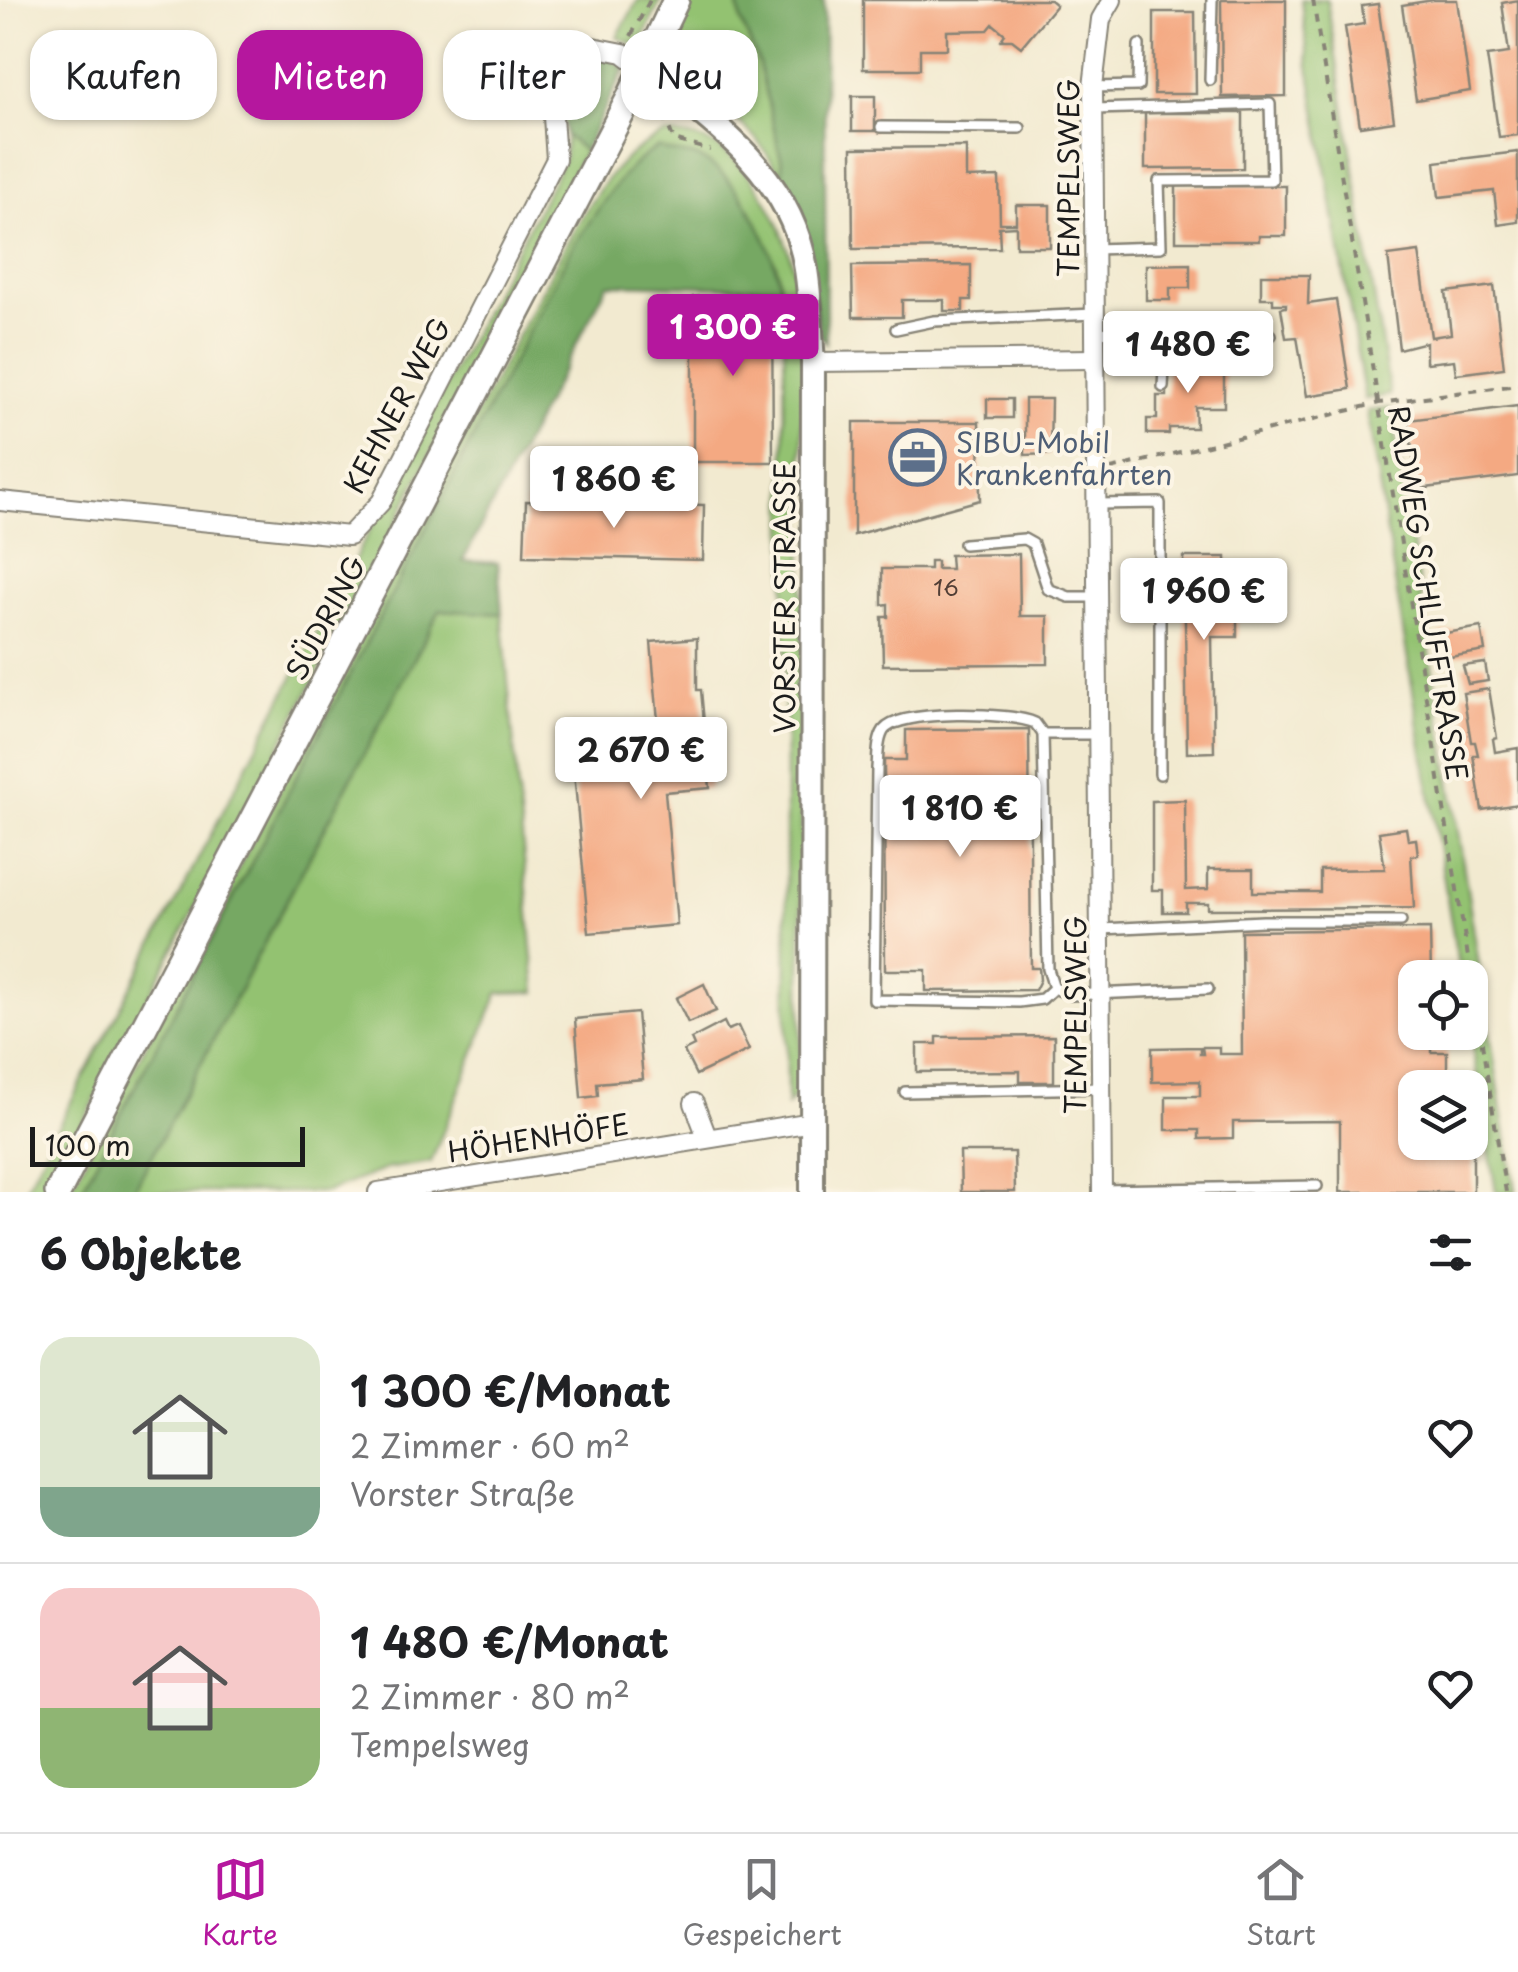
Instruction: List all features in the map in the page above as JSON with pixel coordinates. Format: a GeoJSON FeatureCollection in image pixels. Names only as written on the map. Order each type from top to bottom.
{"type":"FeatureCollection","features":[{"type":"Feature","properties":{"kind":"main road","name":"SÜDRING"},"geometry":{"type":"LineString","coordinates":[[662,30],[676,0]]}},
{"type":"Feature","properties":{"kind":"main road","name":"SÜDRING"},"geometry":{"type":"LineString","coordinates":[[58,1192],[621,114]]}},
{"type":"Feature","properties":{"kind":"street","name":"TEMPELSWEG"},"geometry":{"type":"LineString","coordinates":[[1102,1191],[1094,87],[1099,31],[1112,0]]}},
{"type":"Feature","properties":{"kind":"street","name":"KEHNER WEG"},"geometry":{"type":"LineString","coordinates":[[0,501],[349,536],[381,502],[556,159],[551,89],[563,60],[578,44],[621,53]]}},
{"type":"Feature","properties":{"kind":"street","name":"VORSTER STRASSE"},"geometry":{"type":"LineString","coordinates":[[710,120],[731,136],[775,187],[803,253],[813,362],[812,1192]]}},
{"type":"Feature","properties":{"kind":"street"},"geometry":{"type":"LineString","coordinates":[[813,362],[1094,358]]}},
{"type":"Feature","properties":{"kind":"street"},"geometry":{"type":"LineString","coordinates":[[694,1102],[707,1138]]}},
{"type":"Feature","properties":{"kind":"street","name":"HÖHENHÖFE"},"geometry":{"type":"LineString","coordinates":[[383,1191],[812,1122]]}},
{"type":"Feature","properties":{"kind":"lane"},"geometry":{"type":"LineString","coordinates":[[1210,80],[1212,0]]}},
{"type":"Feature","properties":{"kind":"lane"},"geometry":{"type":"LineString","coordinates":[[1094,87],[1138,86],[1138,45]]}},
{"type":"Feature","properties":{"kind":"lane"},"geometry":{"type":"LineString","coordinates":[[1094,108],[1270,104],[1272,180],[1160,181],[1161,247],[1094,250]]}},
{"type":"Feature","properties":{"kind":"lane"},"geometry":{"type":"LineString","coordinates":[[881,127],[1020,128]]}},
{"type":"Feature","properties":{"kind":"lane"},"geometry":{"type":"LineString","coordinates":[[896,329],[934,321],[1094,323],[1166,336],[1271,335]]}},
{"type":"Feature","properties":{"kind":"lane"},"geometry":{"type":"LineString","coordinates":[[1163,387],[1166,336]]}},
{"type":"Feature","properties":{"kind":"lane"},"geometry":{"type":"LineString","coordinates":[[1097,504],[1160,504],[1160,774]]}},
{"type":"Feature","properties":{"kind":"lane"},"geometry":{"type":"LineString","coordinates":[[964,544],[1024,539],[1033,544],[1048,589],[1069,597],[1098,596]]}},
{"type":"Feature","properties":{"kind":"lane"},"geometry":{"type":"LineString","coordinates":[[914,716],[1008,716],[1036,723],[1043,734],[1048,969],[1054,988],[1042,998],[1018,1002],[874,1000],[880,742],[885,729],[899,720],[914,716]]}},
{"type":"Feature","properties":{"kind":"lane"},"geometry":{"type":"LineString","coordinates":[[1043,734],[1100,734]]}},
{"type":"Feature","properties":{"kind":"lane"},"geometry":{"type":"LineString","coordinates":[[1102,929],[1263,920],[1401,921]]}},
{"type":"Feature","properties":{"kind":"lane"},"geometry":{"type":"LineString","coordinates":[[1054,988],[1072,995],[1208,989]]}},
{"type":"Feature","properties":{"kind":"lane"},"geometry":{"type":"LineString","coordinates":[[905,1092],[1102,1088]]}},
{"type":"Feature","properties":{"kind":"lane"},"geometry":{"type":"LineString","coordinates":[[1102,1191],[1318,1186]]}},
{"type":"Feature","properties":{"kind":"path","name":"RADWEG SCHLUFFTRASSE"},"geometry":{"type":"LineString","coordinates":[[1312,0],[1506,1192]]}},
{"type":"Feature","properties":{"kind":"path"},"geometry":{"type":"LineString","coordinates":[[666,120],[674,140],[715,151]]}},
{"type":"Feature","properties":{"kind":"path"},"geometry":{"type":"LineString","coordinates":[[1097,473],[1378,403],[1518,386]]}},
{"type":"Feature","properties":{"kind":"green space"},"geometry":{"type":"Polygon","coordinates":[[[638,0],[661,0],[647,30],[621,30],[621,39],[617,37],[638,0]]]}},
{"type":"Feature","properties":{"kind":"green space"},"geometry":{"type":"Polygon","coordinates":[[[690,0],[737,0],[745,30],[679,30],[690,0]]]}},
{"type":"Feature","properties":{"kind":"green space"},"geometry":{"type":"Polygon","coordinates":[[[737,0],[824,0],[826,343],[820,335],[798,215],[782,179],[782,162],[758,62],[758,30],[745,30],[737,0]]]}},
{"type":"Feature","properties":{"kind":"green space"},"geometry":{"type":"Polygon","coordinates":[[[1301,0],[1327,0],[1390,395],[1365,399],[1301,0]]]}},
{"type":"Feature","properties":{"kind":"green space"},"geometry":{"type":"Polygon","coordinates":[[[601,55],[621,65],[621,76],[601,117],[601,55]]]}},
{"type":"Feature","properties":{"kind":"green space"},"geometry":{"type":"Polygon","coordinates":[[[758,62],[782,163],[782,179],[756,139],[736,120],[758,120],[758,62]]]}},
{"type":"Feature","properties":{"kind":"green space"},"geometry":{"type":"Polygon","coordinates":[[[564,120],[599,120],[584,151],[566,136],[564,120]]]}},
{"type":"Feature","properties":{"kind":"green space"},"geometry":{"type":"Polygon","coordinates":[[[665,134],[710,143],[745,170],[777,221],[797,285],[803,359],[801,1090],[787,1105],[784,314],[776,263],[697,157],[670,154],[574,244],[80,1192],[69,1192],[566,244],[606,180],[632,153],[665,134]]]}},
{"type":"Feature","properties":{"kind":"green space"},"geometry":{"type":"Polygon","coordinates":[[[566,136],[584,151],[382,550],[47,1192],[24,1192],[564,159],[566,136]]]}},
{"type":"Feature","properties":{"kind":"green space"},"geometry":{"type":"Polygon","coordinates":[[[659,147],[697,157],[713,166],[741,195],[771,252],[780,288],[608,284],[463,561],[498,563],[502,614],[440,610],[133,1192],[80,1192],[574,244],[623,176],[659,147]]]}},
{"type":"Feature","properties":{"kind":"green space"},"geometry":{"type":"Polygon","coordinates":[[[1391,408],[1478,960],[1457,960],[1367,411],[1391,408]]]}},
{"type":"Feature","properties":{"kind":"green space"},"geometry":{"type":"Polygon","coordinates":[[[440,610],[502,614],[536,992],[498,993],[431,1162],[386,1169],[326,1192],[133,1192],[440,610]]]}},
{"type":"Feature","properties":{"kind":"green space"},"geometry":{"type":"Polygon","coordinates":[[[1488,1021],[1515,1192],[1496,1192],[1488,1143],[1488,1070],[1476,1070],[1473,1050],[1488,1050],[1488,1021]]]}},
{"type":"Feature","properties":{"kind":"building"},"geometry":{"type":"Polygon","coordinates":[[[863,0],[1050,0],[1056,5],[1021,47],[1012,40],[1001,40],[1005,34],[993,24],[988,30],[947,31],[947,49],[920,49],[920,69],[863,69],[863,0]]]}},
{"type":"Feature","properties":{"kind":"building"},"geometry":{"type":"Polygon","coordinates":[[[1221,0],[1286,0],[1286,96],[1222,97],[1221,0]]]}},
{"type":"Feature","properties":{"kind":"building"},"geometry":{"type":"Polygon","coordinates":[[[1457,0],[1470,91],[1416,100],[1402,5],[1457,0]]]}},
{"type":"Feature","properties":{"kind":"building"},"geometry":{"type":"Polygon","coordinates":[[[1518,0],[1518,135],[1499,137],[1487,56],[1509,53],[1502,3],[1518,0]]]}},
{"type":"Feature","properties":{"kind":"building"},"geometry":{"type":"Polygon","coordinates":[[[1378,4],[1394,121],[1360,126],[1345,27],[1364,24],[1362,6],[1378,4]]]}},
{"type":"Feature","properties":{"kind":"building"},"geometry":{"type":"Polygon","coordinates":[[[1154,12],[1195,12],[1196,94],[1154,94],[1154,12]]]}},
{"type":"Feature","properties":{"kind":"building"},"geometry":{"type":"Polygon","coordinates":[[[852,96],[875,96],[875,131],[852,131],[852,96]]]}},
{"type":"Feature","properties":{"kind":"building"},"geometry":{"type":"Polygon","coordinates":[[[1145,113],[1243,113],[1243,168],[1145,169],[1145,113]]]}},
{"type":"Feature","properties":{"kind":"building"},"geometry":{"type":"Polygon","coordinates":[[[966,147],[966,178],[999,177],[1000,223],[1016,223],[1016,205],[1050,205],[1050,247],[1016,247],[1016,226],[999,227],[1000,248],[853,249],[852,148],[966,147]]]}},
{"type":"Feature","properties":{"kind":"building"},"geometry":{"type":"Polygon","coordinates":[[[1518,152],[1518,222],[1498,225],[1494,191],[1439,197],[1435,162],[1518,152]]]}},
{"type":"Feature","properties":{"kind":"building"},"geometry":{"type":"Polygon","coordinates":[[[1176,186],[1286,186],[1286,236],[1259,236],[1259,241],[1176,241],[1176,186]]]}},
{"type":"Feature","properties":{"kind":"building"},"geometry":{"type":"Polygon","coordinates":[[[1419,252],[1431,337],[1451,334],[1446,292],[1494,286],[1504,368],[1456,374],[1454,360],[1426,363],[1426,342],[1399,349],[1388,256],[1419,252]]]}},
{"type":"Feature","properties":{"kind":"building"},"geometry":{"type":"Polygon","coordinates":[[[1190,264],[1190,288],[1170,288],[1170,300],[1146,300],[1146,265],[1190,264]]]}},
{"type":"Feature","properties":{"kind":"building"},"geometry":{"type":"Polygon","coordinates":[[[971,265],[971,300],[963,300],[963,311],[944,311],[944,300],[902,300],[902,317],[853,317],[852,266],[971,265]]]}},
{"type":"Feature","properties":{"kind":"building"},"geometry":{"type":"Polygon","coordinates":[[[1261,275],[1309,275],[1308,304],[1336,300],[1350,389],[1307,396],[1297,337],[1286,338],[1281,308],[1286,304],[1273,304],[1273,298],[1261,298],[1261,275]]]}},
{"type":"Feature","properties":{"kind":"building"},"geometry":{"type":"Polygon","coordinates":[[[772,296],[773,462],[693,462],[693,297],[772,296]]]}},
{"type":"Feature","properties":{"kind":"building"},"geometry":{"type":"Polygon","coordinates":[[[1224,364],[1224,407],[1195,407],[1196,428],[1169,428],[1169,434],[1147,434],[1147,419],[1157,419],[1157,396],[1167,396],[1167,365],[1224,364]]]}},
{"type":"Feature","properties":{"kind":"building"},"geometry":{"type":"Polygon","coordinates":[[[987,399],[1012,399],[1012,418],[987,418],[987,399]]]}},
{"type":"Feature","properties":{"kind":"building"},"geometry":{"type":"Polygon","coordinates":[[[1025,399],[1051,399],[1050,454],[1025,455],[1025,399]]]}},
{"type":"Feature","properties":{"kind":"building"},"geometry":{"type":"Polygon","coordinates":[[[1518,406],[1518,476],[1418,489],[1408,420],[1518,406]]]}},
{"type":"Feature","properties":{"kind":"building"},"geometry":{"type":"Polygon","coordinates":[[[854,422],[979,422],[980,500],[854,535],[854,422]]]}},
{"type":"Feature","properties":{"kind":"building"},"geometry":{"type":"Polygon","coordinates":[[[526,501],[704,505],[703,560],[524,556],[526,501]]]}},
{"type":"Feature","properties":{"kind":"building"},"geometry":{"type":"Polygon","coordinates":[[[1019,554],[1020,616],[1048,616],[1048,664],[883,665],[882,617],[888,617],[888,604],[882,605],[882,569],[930,569],[930,561],[937,561],[937,569],[951,569],[950,555],[1019,554]]]}},
{"type":"Feature","properties":{"kind":"building"},"geometry":{"type":"Polygon","coordinates":[[[1184,557],[1226,557],[1227,612],[1237,612],[1237,637],[1212,637],[1214,752],[1187,753],[1184,557]]]}},
{"type":"Feature","properties":{"kind":"building"},"geometry":{"type":"Polygon","coordinates":[[[1481,627],[1485,651],[1444,658],[1440,634],[1481,627]]]}},
{"type":"Feature","properties":{"kind":"building"},"geometry":{"type":"Polygon","coordinates":[[[697,638],[697,690],[701,690],[710,788],[665,792],[677,925],[589,933],[572,751],[660,743],[651,642],[697,638]]]}},
{"type":"Feature","properties":{"kind":"building"},"geometry":{"type":"Polygon","coordinates":[[[1485,663],[1488,681],[1468,684],[1463,666],[1485,663]]]}},
{"type":"Feature","properties":{"kind":"building"},"geometry":{"type":"Polygon","coordinates":[[[1489,689],[1497,738],[1493,739],[1495,752],[1518,748],[1518,804],[1482,810],[1473,755],[1478,755],[1475,742],[1471,742],[1463,693],[1489,689]]]}},
{"type":"Feature","properties":{"kind":"building"},"geometry":{"type":"Polygon","coordinates":[[[1029,729],[1031,968],[1039,968],[1040,980],[1035,990],[926,991],[926,970],[885,970],[884,760],[906,760],[906,730],[1029,729]]]}},
{"type":"Feature","properties":{"kind":"building"},"geometry":{"type":"Polygon","coordinates":[[[1185,800],[1186,890],[1208,889],[1208,869],[1253,869],[1253,892],[1320,892],[1320,870],[1385,869],[1379,832],[1406,828],[1408,840],[1416,839],[1418,855],[1411,856],[1414,908],[1208,909],[1208,903],[1186,903],[1186,912],[1163,912],[1163,890],[1152,890],[1152,801],[1185,800]]]}},
{"type":"Feature","properties":{"kind":"building"},"geometry":{"type":"Polygon","coordinates":[[[1430,929],[1431,960],[1398,960],[1398,1050],[1447,1052],[1447,1070],[1398,1070],[1398,1160],[1473,1160],[1473,1192],[1340,1192],[1340,1121],[1233,1122],[1233,1138],[1199,1139],[1199,1130],[1166,1130],[1166,1096],[1200,1096],[1200,1081],[1152,1082],[1152,1048],[1200,1047],[1203,1054],[1202,1047],[1219,1047],[1219,1054],[1242,1054],[1241,931],[1430,929]]]}},
{"type":"Feature","properties":{"kind":"building"},"geometry":{"type":"Polygon","coordinates":[[[704,984],[716,1011],[688,1023],[676,998],[704,984]]]}},
{"type":"Feature","properties":{"kind":"building"},"geometry":{"type":"Polygon","coordinates":[[[637,1013],[643,1079],[597,1083],[598,1096],[581,1098],[575,1019],[637,1013]]]}},
{"type":"Feature","properties":{"kind":"building"},"geometry":{"type":"Polygon","coordinates":[[[724,1022],[728,1030],[738,1026],[749,1050],[696,1075],[684,1051],[694,1046],[691,1039],[724,1022]]]}},
{"type":"Feature","properties":{"kind":"building"},"geometry":{"type":"Polygon","coordinates":[[[1054,1036],[1054,1082],[1020,1082],[1020,1071],[917,1072],[917,1044],[937,1044],[937,1037],[1054,1036]]]}},
{"type":"Feature","properties":{"kind":"building"},"geometry":{"type":"Polygon","coordinates":[[[960,1152],[1014,1152],[1015,1192],[961,1192],[960,1152]]]}},
{"type":"Feature","properties":{"kind":"place","name":"SIBU-Mobil Krankenfahrten"},"geometry":{"type":"Point","coordinates":[917,457]}}]}
